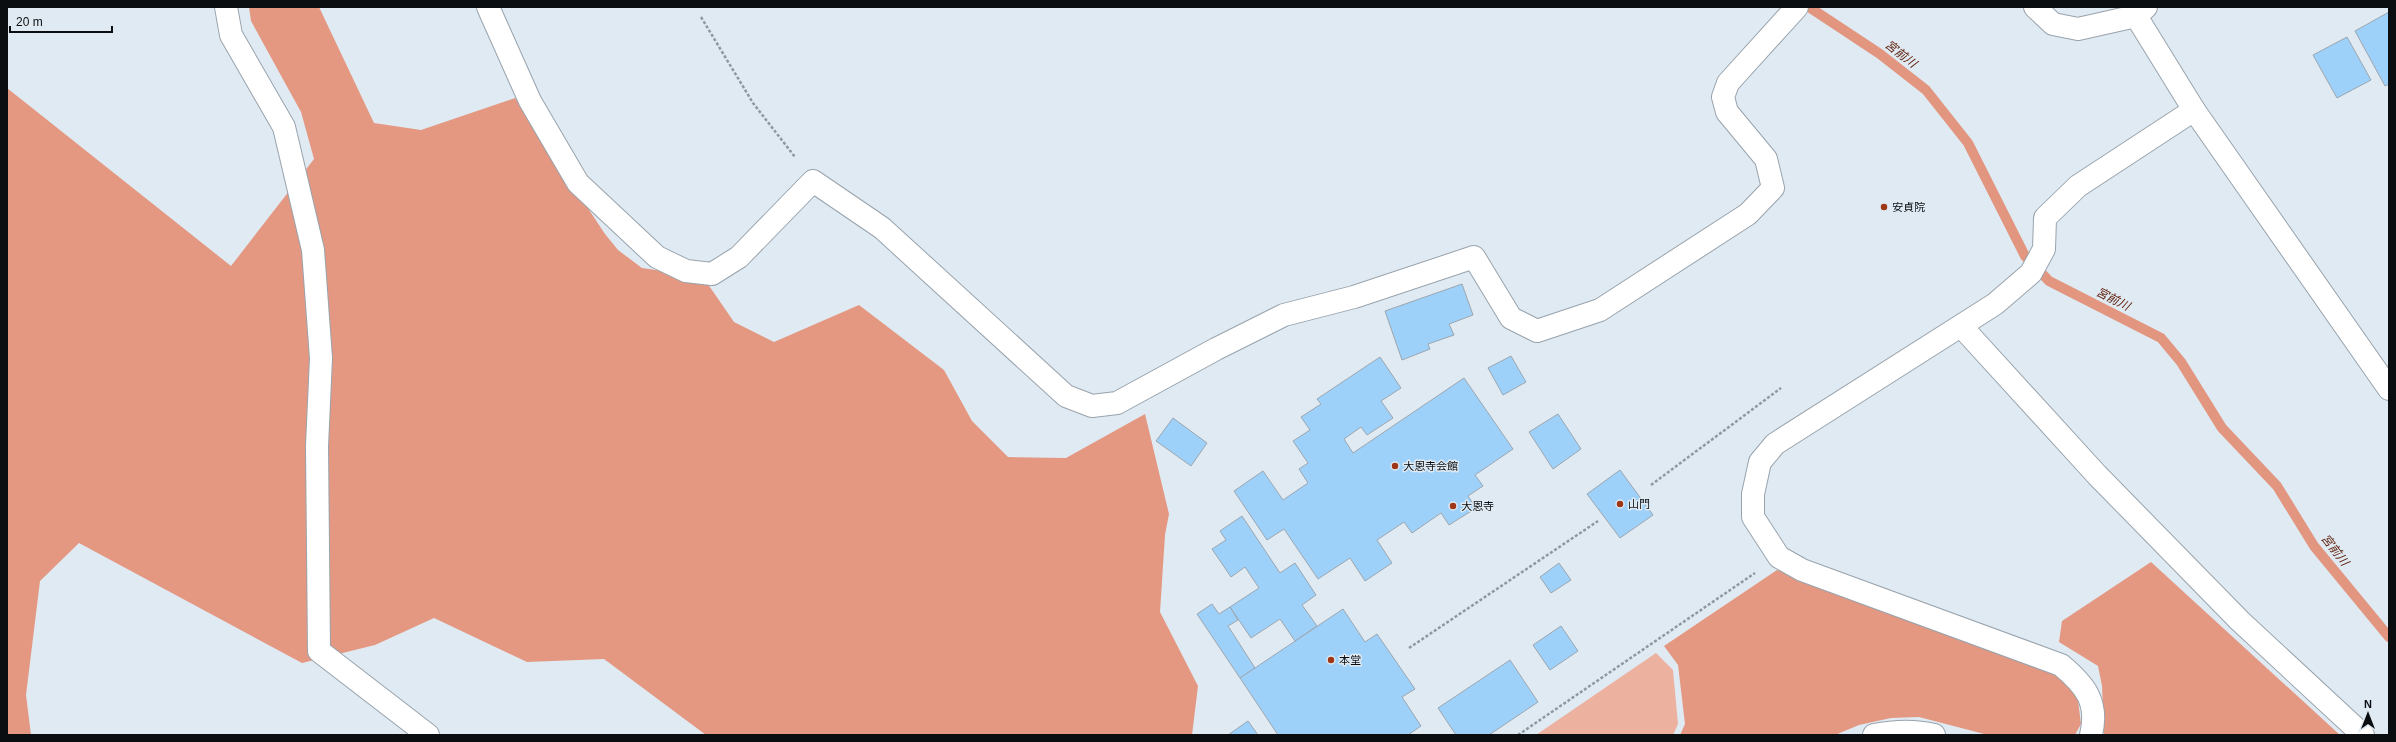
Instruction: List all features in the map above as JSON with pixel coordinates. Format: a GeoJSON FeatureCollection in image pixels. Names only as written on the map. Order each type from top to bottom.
{"type":"FeatureCollection","features":[{"type":"Feature","properties":{"kind":"street"},"geometry":{"type":"LineString","coordinates":[[226,7],[231,35],[284,127],[313,250],[321,358],[316,446],[319,652],[428,735]]}},
{"type":"Feature","properties":{"kind":"street"},"geometry":{"type":"LineString","coordinates":[[488,7],[530,101],[578,183],[657,257],[686,271],[712,274],[739,257],[813,181],[882,228],[1066,396],[1092,406],[1117,403],[1216,349],[1284,315],[1354,297],[1474,257],[1511,318],[1537,331],[1600,310],[1748,214],[1773,188],[1766,159],[1727,112],[1723,97],[1728,83],[1797,7]]}},
{"type":"Feature","properties":{"kind":"street"},"geometry":{"type":"LineString","coordinates":[[2035,7],[2054,24],[2078,29],[2141,12],[2194,110],[2389,389]]}},
{"type":"Feature","properties":{"kind":"street"},"geometry":{"type":"LineString","coordinates":[[2091,735],[2093,725],[2092,703],[2079,680],[2061,664],[1802,570],[1779,557],[1753,517],[1753,494],[1760,462],[1775,444],[1995,304],[2031,273],[2044,249],[2045,218],[2078,186],[2194,110]]}},
{"type":"Feature","properties":{"kind":"street"},"geometry":{"type":"LineString","coordinates":[[1961,326],[2098,475],[2240,621],[2363,735]]}},
{"type":"Feature","properties":{"kind":"street"},"geometry":{"type":"LineString","coordinates":[[1874,735],[1889,732],[1920,732],[1934,735]]}},
{"type":"Feature","properties":{"kind":"path"},"geometry":{"type":"LineString","coordinates":[[700,17],[753,104],[813,181]]}},
{"type":"Feature","properties":{"kind":"path"},"geometry":{"type":"LineString","coordinates":[[1651,485],[1781,388]]}},
{"type":"Feature","properties":{"kind":"path"},"geometry":{"type":"LineString","coordinates":[[1409,648],[1598,521]]}},
{"type":"Feature","properties":{"kind":"path"},"geometry":{"type":"LineString","coordinates":[[1518,735],[1779,557]]}},
{"type":"Feature","properties":{"kind":"shaded area"},"geometry":{"type":"Polygon","coordinates":[[[249,7],[319,7],[374,123],[421,130],[515,98],[605,234],[618,250],[642,268],[703,277],[734,322],[774,342],[859,305],[944,370],[972,421],[1008,457],[1066,458],[1145,414],[1169,514],[1165,535],[1160,612],[1198,686],[1192,735],[706,735],[604,659],[527,662],[434,618],[375,645],[302,663],[79,543],[40,581],[26,695],[31,735],[7,735],[7,88],[231,266],[314,159],[301,112],[251,21],[249,7]]]}},
{"type":"Feature","properties":{"kind":"shaded area"},"geometry":{"type":"Polygon","coordinates":[[[2151,562],[2340,735],[2104,735],[2102,686],[2098,666],[2059,642],[2062,621],[2151,562]]]}},
{"type":"Feature","properties":{"kind":"shaded area"},"geometry":{"type":"Polygon","coordinates":[[[1777,570],[2048,671],[2068,681],[2078,700],[2081,724],[2075,735],[1988,735],[1919,717],[1891,718],[1859,725],[1835,735],[1680,735],[1685,724],[1678,665],[1664,646],[1777,570]]]}},
{"type":"Feature","properties":{"kind":"shaded area"},"geometry":{"type":"Polygon","coordinates":[[[1656,653],[1673,670],[1678,724],[1673,735],[1536,735],[1656,653]]]}},
{"type":"Feature","properties":{"kind":"building"},"geometry":{"type":"Polygon","coordinates":[[[2389,12],[2389,84],[2385,86],[2355,31],[2389,12]]]}},
{"type":"Feature","properties":{"kind":"building"},"geometry":{"type":"Polygon","coordinates":[[[2347,37],[2371,80],[2337,98],[2313,55],[2347,37]]]}},
{"type":"Feature","properties":{"kind":"building"},"geometry":{"type":"Polygon","coordinates":[[[1462,284],[1473,315],[1449,324],[1454,335],[1428,344],[1430,349],[1402,360],[1385,311],[1462,284]]]}},
{"type":"Feature","properties":{"kind":"building"},"geometry":{"type":"Polygon","coordinates":[[[1511,356],[1526,382],[1503,395],[1488,368],[1511,356]]]}},
{"type":"Feature","properties":{"kind":"building","name":"大恩寺会館"},"geometry":{"type":"Polygon","coordinates":[[[1380,357],[1401,388],[1381,401],[1393,418],[1367,435],[1361,427],[1344,439],[1353,453],[1464,378],[1513,449],[1475,475],[1483,486],[1468,496],[1476,508],[1449,525],[1441,513],[1412,533],[1404,522],[1377,540],[1392,563],[1365,581],[1350,558],[1318,579],[1284,529],[1267,540],[1234,491],[1263,471],[1283,500],[1308,483],[1299,469],[1308,463],[1293,441],[1310,430],[1301,417],[1321,404],[1317,399],[1380,357]]]}},
{"type":"Feature","properties":{"kind":"building"},"geometry":{"type":"Polygon","coordinates":[[[1558,414],[1581,449],[1553,469],[1529,432],[1558,414]]]}},
{"type":"Feature","properties":{"kind":"building"},"geometry":{"type":"Polygon","coordinates":[[[1173,418],[1207,443],[1191,466],[1156,441],[1173,418]]]}},
{"type":"Feature","properties":{"kind":"building","name":"山門"},"geometry":{"type":"Polygon","coordinates":[[[1620,470],[1653,515],[1620,538],[1587,494],[1620,470]]]}},
{"type":"Feature","properties":{"kind":"building"},"geometry":{"type":"Polygon","coordinates":[[[1242,516],[1280,573],[1295,563],[1316,595],[1302,605],[1317,626],[1295,641],[1280,619],[1251,638],[1230,607],[1259,588],[1245,567],[1231,577],[1212,549],[1226,540],[1220,531],[1242,516]]]}},
{"type":"Feature","properties":{"kind":"building"},"geometry":{"type":"Polygon","coordinates":[[[1559,563],[1571,580],[1551,593],[1540,577],[1559,563]]]}},
{"type":"Feature","properties":{"kind":"building"},"geometry":{"type":"Polygon","coordinates":[[[1212,604],[1219,614],[1230,607],[1238,620],[1228,626],[1255,668],[1240,678],[1197,614],[1212,604]]]}},
{"type":"Feature","properties":{"kind":"building","name":"本堂"},"geometry":{"type":"Polygon","coordinates":[[[1343,609],[1365,642],[1377,634],[1415,689],[1402,697],[1421,726],[1408,735],[1278,735],[1240,678],[1343,609]]]}},
{"type":"Feature","properties":{"kind":"building"},"geometry":{"type":"Polygon","coordinates":[[[1561,626],[1578,651],[1550,670],[1533,645],[1561,626]]]}},
{"type":"Feature","properties":{"kind":"building"},"geometry":{"type":"Polygon","coordinates":[[[1510,660],[1538,702],[1489,735],[1456,735],[1438,708],[1510,660]]]}},
{"type":"Feature","properties":{"kind":"building"},"geometry":{"type":"Polygon","coordinates":[[[1248,721],[1258,735],[1228,735],[1248,721]]]}},
{"type":"Feature","properties":{"kind":"waterway","name":"宮前川"},"geometry":{"type":"LineString","coordinates":[[1809,7],[1880,54],[1926,90],[1968,143],[2025,256],[2049,281],[2161,338],[2181,362],[2222,428],[2277,486],[2314,546],[2389,637]]}},
{"type":"Feature","properties":{"kind":"place","name":"安貞院"},"geometry":{"type":"Point","coordinates":[1884,207]}},
{"type":"Feature","properties":{"kind":"place","name":"大恩寺会館"},"geometry":{"type":"Point","coordinates":[1395,466]}},
{"type":"Feature","properties":{"kind":"place","name":"山門"},"geometry":{"type":"Point","coordinates":[1620,504]}},
{"type":"Feature","properties":{"kind":"place","name":"大恩寺"},"geometry":{"type":"Point","coordinates":[1453,506]}},
{"type":"Feature","properties":{"kind":"place","name":"本堂"},"geometry":{"type":"Point","coordinates":[1331,660]}}]}
